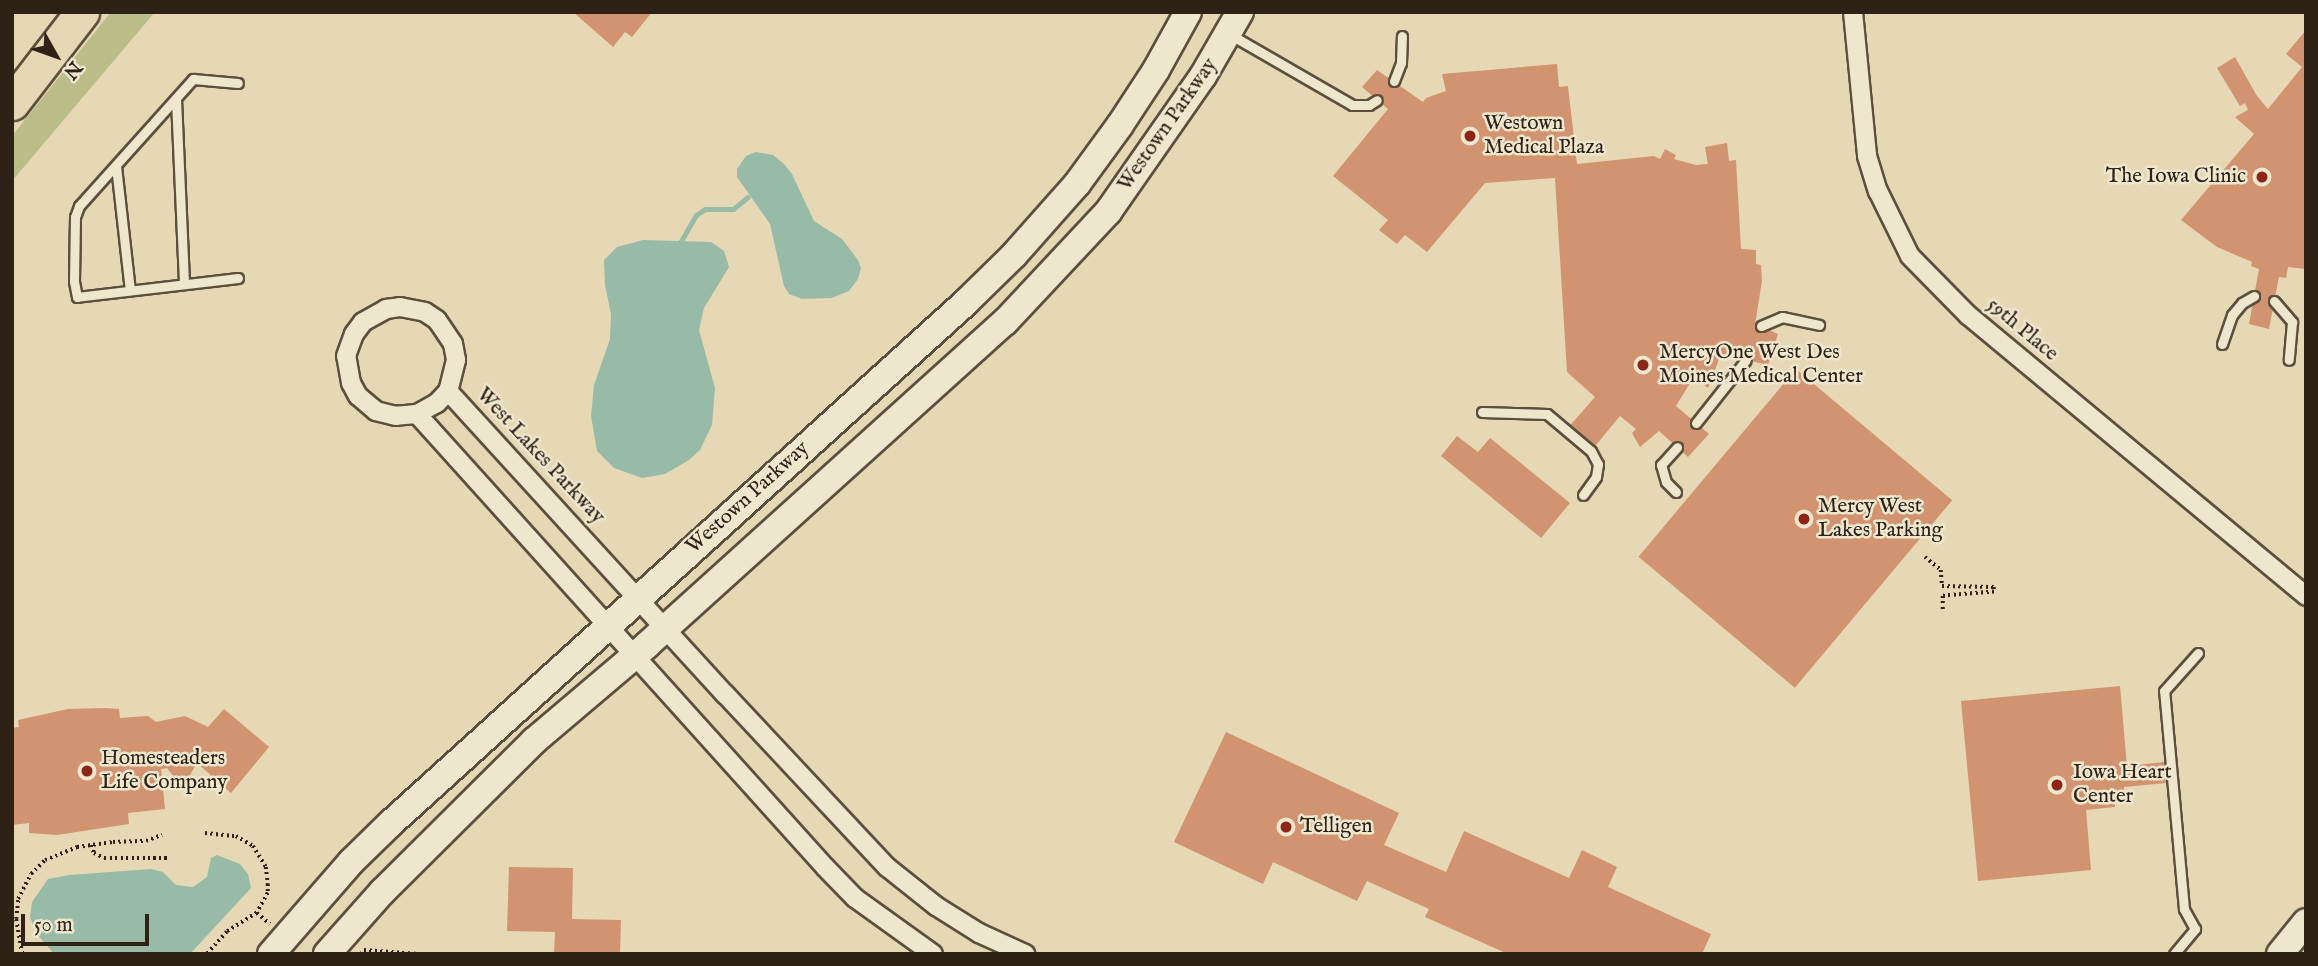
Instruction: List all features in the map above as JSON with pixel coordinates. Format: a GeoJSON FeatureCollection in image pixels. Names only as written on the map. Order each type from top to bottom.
{"type":"FeatureCollection","features":[{"type":"Feature","properties":{"kind":"highway"},"geometry":{"type":"LineString","coordinates":[[12,72],[64,12]]}},
{"type":"Feature","properties":{"kind":"highway"},"geometry":{"type":"LineString","coordinates":[[12,103],[82,12]]}},
{"type":"Feature","properties":{"kind":"street","name":"Westown Parkway"},"geometry":{"type":"LineString","coordinates":[[271,954],[344,870],[391,823],[1014,256],[1077,184],[1120,125],[1188,12]]}},
{"type":"Feature","properties":{"kind":"street","name":"59th Place"},"geometry":{"type":"LineString","coordinates":[[1853,12],[1867,156],[1878,191],[1910,256],[1968,315],[2306,596]]}},
{"type":"Feature","properties":{"kind":"street","name":"Westown Parkway"},"geometry":{"type":"LineString","coordinates":[[327,954],[383,891],[534,741],[666,628],[1005,322],[1108,212],[1235,23]]}},
{"type":"Feature","properties":{"kind":"street","name":"West Lakes Parkway"},"geometry":{"type":"LineString","coordinates":[[417,414],[396,416],[376,411],[358,396],[351,383],[347,369],[349,345],[358,328],[372,315],[400,307],[425,312],[437,320],[453,344],[456,360],[448,391],[887,867],[936,906],[979,933],[1025,954]]}},
{"type":"Feature","properties":{"kind":"street"},"geometry":{"type":"LineString","coordinates":[[448,391],[437,403],[417,414],[855,898],[933,954]]}},
{"type":"Feature","properties":{"kind":"street"},"geometry":{"type":"LineString","coordinates":[[2280,954],[2306,922]]}},
{"type":"Feature","properties":{"kind":"lane"},"geometry":{"type":"LineString","coordinates":[[1235,23],[1352,105],[1369,105],[1377,100]]}},
{"type":"Feature","properties":{"kind":"lane"},"geometry":{"type":"LineString","coordinates":[[1394,81],[1401,63],[1402,36]]}},
{"type":"Feature","properties":{"kind":"lane"},"geometry":{"type":"LineString","coordinates":[[238,83],[193,79],[79,206],[75,217],[74,281],[77,297],[238,278]]}},
{"type":"Feature","properties":{"kind":"lane"},"geometry":{"type":"LineString","coordinates":[[176,99],[184,284]]}},
{"type":"Feature","properties":{"kind":"lane"},"geometry":{"type":"LineString","coordinates":[[116,166],[130,290]]}},
{"type":"Feature","properties":{"kind":"lane"},"geometry":{"type":"LineString","coordinates":[[2222,344],[2232,315],[2242,303],[2254,296]]}},
{"type":"Feature","properties":{"kind":"lane"},"geometry":{"type":"LineString","coordinates":[[2274,301],[2292,321],[2289,360]]}},
{"type":"Feature","properties":{"kind":"lane"},"geometry":{"type":"LineString","coordinates":[[1761,326],[1771,319],[1782,317],[1819,325]]}},
{"type":"Feature","properties":{"kind":"lane"},"geometry":{"type":"LineString","coordinates":[[1696,423],[1746,360]]}},
{"type":"Feature","properties":{"kind":"lane"},"geometry":{"type":"LineString","coordinates":[[1482,412],[1546,414],[1591,451],[1598,464],[1596,477],[1583,495]]}},
{"type":"Feature","properties":{"kind":"lane"},"geometry":{"type":"LineString","coordinates":[[1676,492],[1666,482],[1661,465],[1677,447]]}},
{"type":"Feature","properties":{"kind":"lane"},"geometry":{"type":"LineString","coordinates":[[2174,954],[2195,929],[2183,909],[2164,691],[2198,653]]}},
{"type":"Feature","properties":{"kind":"path"},"geometry":{"type":"LineString","coordinates":[[1925,557],[1941,570],[1943,610]]}},
{"type":"Feature","properties":{"kind":"path"},"geometry":{"type":"LineString","coordinates":[[1942,586],[1994,587],[1994,592],[1942,596]]}},
{"type":"Feature","properties":{"kind":"path"},"geometry":{"type":"LineString","coordinates":[[205,833],[245,839],[261,856],[266,867],[268,884],[268,893],[257,913],[227,932],[207,954]]}},
{"type":"Feature","properties":{"kind":"path"},"geometry":{"type":"LineString","coordinates":[[22,954],[16,909],[20,891],[30,874],[53,855],[92,845],[146,841],[162,835]]}},
{"type":"Feature","properties":{"kind":"path"},"geometry":{"type":"LineString","coordinates":[[92,845],[94,853],[104,858],[169,858]]}},
{"type":"Feature","properties":{"kind":"path"},"geometry":{"type":"LineString","coordinates":[[257,913],[272,925]]}},
{"type":"Feature","properties":{"kind":"path"},"geometry":{"type":"LineString","coordinates":[[361,954],[364,950],[419,954]]}},
{"type":"Feature","properties":{"kind":"shaded area"},"geometry":{"type":"Polygon","coordinates":[[[111,12],[155,12],[12,181],[12,136],[111,12]]]}},
{"type":"Feature","properties":{"kind":"shaded area"},"geometry":{"type":"Polygon","coordinates":[[[756,152],[773,155],[784,164],[792,174],[814,221],[842,239],[858,260],[861,268],[858,279],[849,291],[832,298],[802,299],[789,294],[784,286],[770,224],[737,177],[737,169],[746,156],[756,152]]]}},
{"type":"Feature","properties":{"kind":"shaded area"},"geometry":{"type":"Polygon","coordinates":[[[643,240],[711,242],[724,251],[729,267],[704,308],[699,330],[715,388],[712,425],[700,450],[689,460],[665,474],[642,478],[614,468],[597,451],[591,416],[594,385],[610,339],[611,314],[605,285],[604,260],[617,247],[643,240]]]}},
{"type":"Feature","properties":{"kind":"shaded area"},"geometry":{"type":"Polygon","coordinates":[[[217,855],[240,864],[248,874],[251,888],[190,954],[54,954],[36,933],[30,917],[32,902],[48,879],[151,869],[163,872],[176,885],[193,887],[207,877],[211,858],[217,855]]]}},
{"type":"Feature","properties":{"kind":"building"},"geometry":{"type":"Polygon","coordinates":[[[573,12],[652,12],[632,37],[625,32],[613,47],[573,12]]]}},
{"type":"Feature","properties":{"kind":"building","name":"The Iowa Clinic"},"geometry":{"type":"Polygon","coordinates":[[[2306,30],[2306,269],[2288,267],[2286,278],[2279,277],[2269,329],[2249,324],[2259,269],[2251,266],[2252,262],[2217,247],[2181,220],[2254,134],[2235,117],[2248,110],[2245,103],[2240,106],[2217,68],[2235,57],[2257,96],[2268,109],[2302,67],[2286,54],[2306,30]]]}},
{"type":"Feature","properties":{"kind":"building"},"geometry":{"type":"Polygon","coordinates":[[[1557,64],[1559,87],[1568,86],[1577,164],[1654,156],[1660,159],[1665,149],[1676,155],[1674,159],[1696,165],[1708,164],[1705,147],[1727,143],[1729,161],[1736,160],[1741,249],[1756,250],[1756,264],[1761,265],[1762,281],[1755,324],[1778,334],[1768,365],[1721,354],[1708,388],[1705,386],[1706,379],[1695,375],[1676,406],[1709,434],[1688,457],[1659,431],[1640,447],[1632,433],[1636,429],[1620,416],[1591,451],[1566,430],[1595,397],[1567,372],[1555,178],[1485,183],[1427,252],[1405,235],[1397,244],[1379,230],[1388,220],[1333,176],[1388,109],[1362,87],[1377,70],[1423,102],[1426,98],[1446,91],[1442,74],[1557,64]]]}},
{"type":"Feature","properties":{"kind":"building","name":"Mercy West Lakes Parking"},"geometry":{"type":"Polygon","coordinates":[[[1796,369],[1952,500],[1795,688],[1639,557],[1796,369]]]}},
{"type":"Feature","properties":{"kind":"building"},"geometry":{"type":"Polygon","coordinates":[[[1457,436],[1478,452],[1490,438],[1570,503],[1541,538],[1441,456],[1457,436]]]}},
{"type":"Feature","properties":{"kind":"building","name":"Iowa Heart Center"},"geometry":{"type":"Polygon","coordinates":[[[2120,686],[2127,766],[2164,762],[2166,783],[2124,787],[2124,794],[2114,795],[2115,807],[2086,810],[2091,870],[1978,881],[1961,701],[2120,686]]]}},
{"type":"Feature","properties":{"kind":"building","name":"Homesteaders Life Company"},"geometry":{"type":"Polygon","coordinates":[[[68,709],[119,709],[120,718],[148,716],[156,722],[185,716],[208,727],[224,709],[269,747],[231,793],[197,763],[190,775],[184,778],[173,776],[167,768],[161,769],[165,809],[128,813],[129,824],[57,835],[29,833],[29,823],[12,825],[12,728],[19,727],[18,720],[68,709]]]}},
{"type":"Feature","properties":{"kind":"building"},"geometry":{"type":"Polygon","coordinates":[[[1226,732],[1399,813],[1384,845],[1446,872],[1464,831],[1569,878],[1582,850],[1617,867],[1608,887],[1711,934],[1702,954],[1508,954],[1425,917],[1429,909],[1367,881],[1357,901],[1273,862],[1263,884],[1174,842],[1226,732]]]}},
{"type":"Feature","properties":{"kind":"building"},"geometry":{"type":"Polygon","coordinates":[[[509,867],[573,868],[572,919],[621,920],[620,954],[554,954],[555,932],[507,931],[509,867]]]}},
{"type":"Feature","properties":{"kind":"waterway"},"geometry":{"type":"LineString","coordinates":[[681,241],[696,215],[705,209],[733,209],[748,197]]}},
{"type":"Feature","properties":{"kind":"place","name":"Westown Medical Plaza"},"geometry":{"type":"Point","coordinates":[1470,136]}},
{"type":"Feature","properties":{"kind":"place","name":"The Iowa Clinic"},"geometry":{"type":"Point","coordinates":[2262,177]}},
{"type":"Feature","properties":{"kind":"place","name":"MercyOne West Des Moines Medical Center"},"geometry":{"type":"Point","coordinates":[1643,365]}},
{"type":"Feature","properties":{"kind":"place","name":"Mercy West Lakes Parking"},"geometry":{"type":"Point","coordinates":[1804,519]}},
{"type":"Feature","properties":{"kind":"place","name":"Homesteaders Life Company"},"geometry":{"type":"Point","coordinates":[87,771]}},
{"type":"Feature","properties":{"kind":"place","name":"Iowa Heart Center"},"geometry":{"type":"Point","coordinates":[2057,785]}},
{"type":"Feature","properties":{"kind":"place","name":"Telligen"},"geometry":{"type":"Point","coordinates":[1286,827]}}]}
